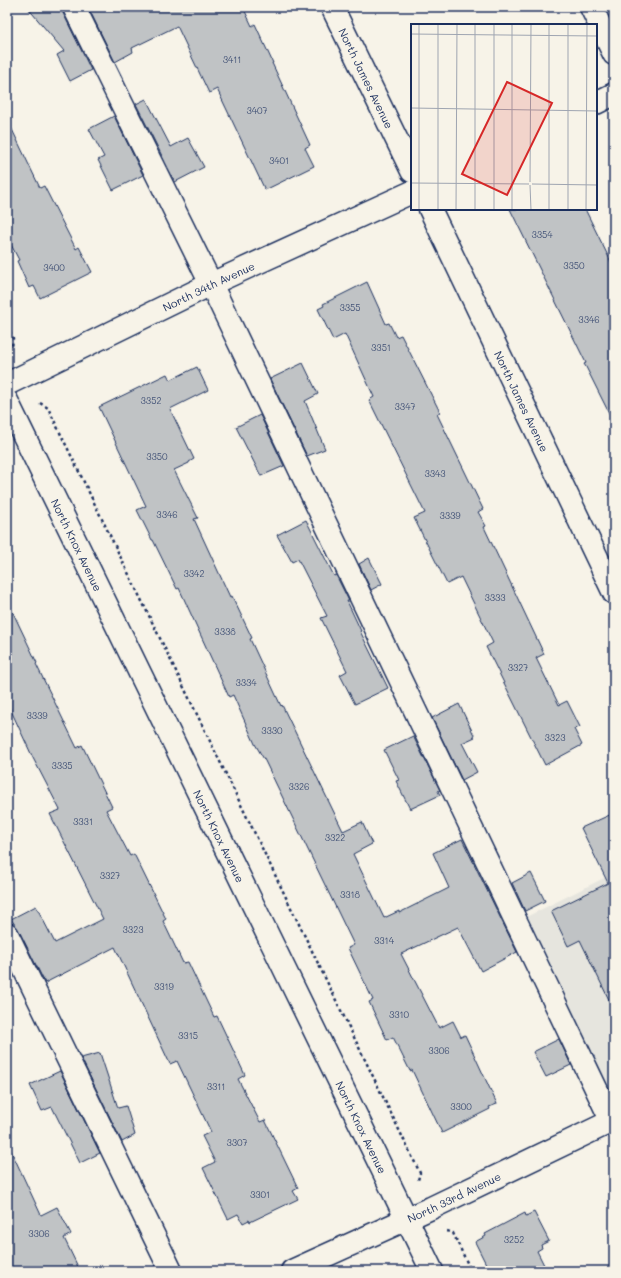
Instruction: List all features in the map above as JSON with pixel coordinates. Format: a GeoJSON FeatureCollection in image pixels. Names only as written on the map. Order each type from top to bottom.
{"type":"FeatureCollection","features":[{"type":"Feature","properties":{"kind":"street"},"geometry":{"type":"LineString","coordinates":[[74,7],[211,284],[613,1122]]}},
{"type":"Feature","properties":{"kind":"street","name":"North James Avenue"},"geometry":{"type":"LineString","coordinates":[[332,7],[411,169]]}},
{"type":"Feature","properties":{"kind":"street"},"geometry":{"type":"LineString","coordinates":[[591,7],[614,54]]}},
{"type":"Feature","properties":{"kind":"street"},"geometry":{"type":"LineString","coordinates":[[597,102],[614,94]]}},
{"type":"Feature","properties":{"kind":"street","name":"North 34th Avenue"},"geometry":{"type":"LineString","coordinates":[[7,384],[211,284],[411,192]]}},
{"type":"Feature","properties":{"kind":"street","name":"North James Avenue"},"geometry":{"type":"LineString","coordinates":[[430,210],[614,592]]}},
{"type":"Feature","properties":{"kind":"street","name":"North Knox Avenue"},"geometry":{"type":"LineString","coordinates":[[7,401],[432,1271]]}},
{"type":"Feature","properties":{"kind":"street"},"geometry":{"type":"LineString","coordinates":[[7,934],[171,1271]]}},
{"type":"Feature","properties":{"kind":"street","name":"North 33rd Avenue"},"geometry":{"type":"LineString","coordinates":[[292,1271],[613,1122]]}},
{"type":"Feature","properties":{"kind":"path"},"geometry":{"type":"LineString","coordinates":[[7,326],[13,338],[12,347]]}},
{"type":"Feature","properties":{"kind":"path"},"geometry":{"type":"LineString","coordinates":[[36,401],[48,408],[55,422],[420,1173],[417,1183]]}},
{"type":"Feature","properties":{"kind":"path"},"geometry":{"type":"LineString","coordinates":[[443,1230],[453,1233],[471,1271]]}},
{"type":"Feature","properties":{"kind":"shaded area"},"geometry":{"type":"Polygon","coordinates":[[[614,873],[614,1090],[604,1094],[520,920],[614,873]]]}},
{"type":"Feature","properties":{"kind":"building"},"geometry":{"type":"Polygon","coordinates":[[[27,7],[62,7],[63,13],[91,70],[70,81],[57,55],[64,51],[27,7]]]}},
{"type":"Feature","properties":{"kind":"building"},"geometry":{"type":"Polygon","coordinates":[[[88,7],[243,7],[252,26],[255,24],[310,145],[305,148],[314,166],[265,190],[217,89],[209,93],[177,26],[132,48],[133,52],[115,62],[88,7]]]}},
{"type":"Feature","properties":{"kind":"building"},"geometry":{"type":"Polygon","coordinates":[[[146,99],[171,147],[188,138],[204,167],[175,182],[136,104],[146,99]]]}},
{"type":"Feature","properties":{"kind":"building"},"geometry":{"type":"Polygon","coordinates":[[[114,116],[143,175],[113,190],[98,160],[104,157],[89,129],[114,116]]]}},
{"type":"Feature","properties":{"kind":"building"},"geometry":{"type":"Polygon","coordinates":[[[7,119],[40,188],[44,186],[76,249],[79,247],[92,272],[40,298],[34,286],[29,288],[17,261],[19,260],[7,237],[7,119]]]}},
{"type":"Feature","properties":{"kind":"building"},"geometry":{"type":"Polygon","coordinates":[[[510,210],[585,210],[614,268],[614,423],[584,364],[586,363],[510,210]]]}},
{"type":"Feature","properties":{"kind":"building"},"geometry":{"type":"Polygon","coordinates":[[[367,282],[386,324],[389,323],[396,337],[401,335],[440,412],[437,414],[483,509],[478,512],[486,526],[484,527],[544,654],[536,658],[559,705],[567,701],[580,727],[574,729],[582,745],[545,765],[486,647],[493,643],[461,577],[447,584],[414,518],[425,513],[369,400],[374,397],[345,334],[333,340],[318,309],[324,306],[323,304],[367,282]]]}},
{"type":"Feature","properties":{"kind":"building"},"geometry":{"type":"Polygon","coordinates":[[[303,363],[318,394],[305,401],[325,449],[307,456],[270,379],[303,363]]]}},
{"type":"Feature","properties":{"kind":"building"},"geometry":{"type":"Polygon","coordinates":[[[197,367],[208,390],[170,409],[194,459],[174,470],[198,518],[194,519],[230,597],[232,596],[252,638],[250,639],[281,706],[282,705],[343,831],[362,822],[372,844],[353,854],[384,918],[399,911],[399,913],[449,888],[433,853],[462,839],[517,952],[481,971],[458,927],[401,954],[439,1028],[453,1021],[461,1037],[465,1035],[497,1104],[442,1133],[412,1070],[410,1071],[393,1037],[387,1040],[369,1002],[373,1000],[348,948],[354,945],[265,761],[255,744],[233,695],[229,697],[179,588],[177,589],[137,510],[146,506],[99,407],[167,374],[170,380],[197,367]]]}},
{"type":"Feature","properties":{"kind":"building"},"geometry":{"type":"Polygon","coordinates":[[[260,415],[284,466],[261,476],[236,427],[260,415]]]}},
{"type":"Feature","properties":{"kind":"building"},"geometry":{"type":"Polygon","coordinates":[[[306,520],[334,576],[336,575],[349,601],[347,601],[360,631],[388,688],[355,704],[340,675],[347,671],[321,618],[327,616],[298,559],[292,562],[277,535],[306,520]]]}},
{"type":"Feature","properties":{"kind":"building"},"geometry":{"type":"Polygon","coordinates":[[[369,558],[382,584],[371,590],[359,564],[369,558]]]}},
{"type":"Feature","properties":{"kind":"building"},"geometry":{"type":"Polygon","coordinates":[[[7,600],[77,748],[82,745],[112,807],[106,810],[130,856],[134,854],[166,919],[163,921],[183,963],[188,962],[214,1017],[217,1016],[245,1075],[238,1079],[260,1122],[265,1120],[298,1188],[293,1191],[298,1199],[250,1222],[249,1220],[243,1223],[238,1214],[228,1219],[203,1168],[215,1162],[202,1136],[211,1132],[177,1061],[170,1064],[115,947],[45,983],[18,929],[11,919],[36,906],[55,943],[103,919],[50,814],[60,810],[33,758],[7,702],[7,600]]]}},
{"type":"Feature","properties":{"kind":"building"},"geometry":{"type":"Polygon","coordinates":[[[459,704],[475,737],[462,743],[477,772],[462,780],[432,718],[459,704]]]}},
{"type":"Feature","properties":{"kind":"building"},"geometry":{"type":"Polygon","coordinates":[[[413,736],[440,790],[438,791],[440,795],[410,809],[396,781],[399,780],[384,750],[413,736]]]}},
{"type":"Feature","properties":{"kind":"building"},"geometry":{"type":"Polygon","coordinates":[[[614,813],[614,1010],[580,940],[568,946],[551,911],[608,883],[581,828],[614,813]]]}},
{"type":"Feature","properties":{"kind":"building"},"geometry":{"type":"Polygon","coordinates":[[[531,873],[545,901],[525,911],[512,883],[531,873]]]}},
{"type":"Feature","properties":{"kind":"building"},"geometry":{"type":"Polygon","coordinates":[[[559,1039],[571,1065],[546,1077],[533,1052],[559,1039]]]}},
{"type":"Feature","properties":{"kind":"building"},"geometry":{"type":"Polygon","coordinates":[[[100,1053],[118,1108],[126,1106],[135,1135],[122,1142],[81,1058],[100,1053]]]}},
{"type":"Feature","properties":{"kind":"building"},"geometry":{"type":"Polygon","coordinates":[[[60,1071],[100,1153],[80,1163],[52,1107],[42,1111],[30,1085],[60,1071]]]}},
{"type":"Feature","properties":{"kind":"building"},"geometry":{"type":"Polygon","coordinates":[[[7,1142],[41,1215],[57,1207],[71,1234],[64,1238],[80,1271],[7,1271],[7,1142]]]}},
{"type":"Feature","properties":{"kind":"building"},"geometry":{"type":"Polygon","coordinates":[[[534,1212],[549,1241],[541,1245],[542,1248],[537,1251],[547,1271],[503,1271],[500,1265],[489,1270],[475,1242],[486,1236],[485,1234],[525,1213],[526,1216],[534,1212]]]}}]}
